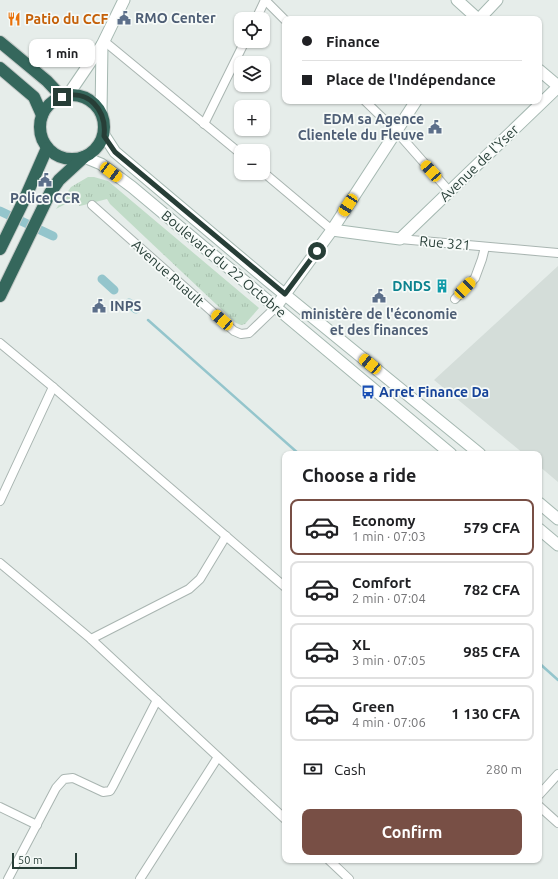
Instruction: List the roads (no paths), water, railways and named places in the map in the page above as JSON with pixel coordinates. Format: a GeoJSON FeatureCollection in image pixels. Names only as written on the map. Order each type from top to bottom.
{"type":"FeatureCollection","features":[{"type":"Feature","properties":{"kind":"highway"},"geometry":{"type":"LineString","coordinates":[[0,42],[65,96]]}},
{"type":"Feature","properties":{"kind":"highway"},"geometry":{"type":"LineString","coordinates":[[0,68],[34,97],[42,115]]}},
{"type":"Feature","properties":{"kind":"highway"},"geometry":{"type":"LineString","coordinates":[[0,296],[50,193],[59,180],[84,157],[96,149],[104,136],[105,128],[101,113],[97,106],[79,94],[65,96],[54,101],[47,107],[42,115],[40,132],[42,140],[47,148],[64,159],[74,160],[84,157]]}},
{"type":"Feature","properties":{"kind":"highway"},"geometry":{"type":"LineString","coordinates":[[0,249],[26,196],[47,148]]}},
{"type":"Feature","properties":{"kind":"main road"},"geometry":{"type":"LineString","coordinates":[[65,96],[103,43],[124,0]]}},
{"type":"Feature","properties":{"kind":"main road"},"geometry":{"type":"LineString","coordinates":[[457,0],[475,16]]}},
{"type":"Feature","properties":{"kind":"main road"},"geometry":{"type":"LineString","coordinates":[[481,16],[497,0]]}},
{"type":"Feature","properties":{"kind":"main road"},"geometry":{"type":"LineString","coordinates":[[101,113],[103,43]]}},
{"type":"Feature","properties":{"kind":"main road"},"geometry":{"type":"LineString","coordinates":[[542,73],[558,86]]}},
{"type":"Feature","properties":{"kind":"main road","name":"Avenue de l'Yser"},"geometry":{"type":"LineString","coordinates":[[542,101],[558,86]]}},
{"type":"Feature","properties":{"kind":"main road","name":"Avenue Ruault"},"geometry":{"type":"LineString","coordinates":[[275,308],[332,230],[414,104]]}},
{"type":"Feature","properties":{"kind":"main road","name":"Avenue de l'Yser"},"geometry":{"type":"LineString","coordinates":[[400,239],[539,104]]}},
{"type":"Feature","properties":{"kind":"main road","name":"Boulevard du 22 Octobre"},"geometry":{"type":"LineString","coordinates":[[104,136],[115,152],[476,451]]}},
{"type":"Feature","properties":{"kind":"main road","name":"Boulevard du 22 Octobre"},"geometry":{"type":"LineString","coordinates":[[84,157],[101,164],[132,187],[447,451]]}},
{"type":"Feature","properties":{"kind":"main road","name":"Rue 321"},"geometry":{"type":"LineString","coordinates":[[332,230],[400,239]]}},
{"type":"Feature","properties":{"kind":"main road"},"geometry":{"type":"LineString","coordinates":[[542,506],[558,519]]}},
{"type":"Feature","properties":{"kind":"main road"},"geometry":{"type":"LineString","coordinates":[[542,532],[558,545]]}},
{"type":"Feature","properties":{"kind":"street"},"geometry":{"type":"LineString","coordinates":[[259,12],[265,0],[282,17]]}},
{"type":"Feature","properties":{"kind":"street"},"geometry":{"type":"LineString","coordinates":[[103,43],[234,148]]}},
{"type":"Feature","properties":{"kind":"street"},"geometry":{"type":"LineString","coordinates":[[204,124],[242,48]]}},
{"type":"Feature","properties":{"kind":"street"},"geometry":{"type":"LineString","coordinates":[[368,104],[396,132],[449,191]]}},
{"type":"Feature","properties":{"kind":"street"},"geometry":{"type":"LineString","coordinates":[[270,178],[332,230]]}},
{"type":"Feature","properties":{"kind":"street","name":"Avenue Ruault"},"geometry":{"type":"LineString","coordinates":[[92,205],[234,331],[241,334],[250,333],[275,308]]}},
{"type":"Feature","properties":{"kind":"street","name":"Rue 321"},"geometry":{"type":"LineString","coordinates":[[400,239],[558,253]]}},
{"type":"Feature","properties":{"kind":"street"},"geometry":{"type":"LineString","coordinates":[[455,299],[476,278],[485,247]]}},
{"type":"Feature","properties":{"kind":"street"},"geometry":{"type":"LineString","coordinates":[[0,343],[282,584]]}},
{"type":"Feature","properties":{"kind":"street"},"geometry":{"type":"LineString","coordinates":[[0,501],[53,387]]}},
{"type":"Feature","properties":{"kind":"street"},"geometry":{"type":"LineString","coordinates":[[91,639],[189,589],[200,578],[226,536]]}},
{"type":"Feature","properties":{"kind":"street"},"geometry":{"type":"LineString","coordinates":[[0,563],[91,639],[282,816]]}},
{"type":"Feature","properties":{"kind":"street"},"geometry":{"type":"LineString","coordinates":[[8,879],[56,788],[64,779],[73,778],[103,792],[110,791],[157,700]]}},
{"type":"Feature","properties":{"kind":"street"},"geometry":{"type":"LineString","coordinates":[[140,879],[218,757]]}},
{"type":"Feature","properties":{"kind":"street"},"geometry":{"type":"LineString","coordinates":[[542,792],[558,774]]}},
{"type":"Feature","properties":{"kind":"street"},"geometry":{"type":"LineString","coordinates":[[0,806],[37,825]]}},
{"type":"Feature","properties":{"kind":"street"},"geometry":{"type":"LineString","coordinates":[[542,809],[558,823]]}},
{"type":"Feature","properties":{"kind":"street"},"geometry":{"type":"LineString","coordinates":[[332,863],[349,879]]}},
{"type":"Feature","properties":{"kind":"waterway"},"geometry":{"type":"LineString","coordinates":[[0,211],[53,236]]}},
{"type":"Feature","properties":{"kind":"waterway"},"geometry":{"type":"LineString","coordinates":[[102,279],[114,290]]}},
{"type":"Feature","properties":{"kind":"waterway"},"geometry":{"type":"LineString","coordinates":[[129,303],[136,309]]}},
{"type":"Feature","properties":{"kind":"waterway"},"geometry":{"type":"LineString","coordinates":[[148,320],[296,451]]}},
{"type":"Feature","properties":{"kind":"waterway"},"geometry":{"type":"LineString","coordinates":[[542,666],[558,680]]}},
{"type":"Feature","properties":{"kind":"place","name":"RMO Center"},"geometry":{"type":"Point","coordinates":[124,18]}},
{"type":"Feature","properties":{"kind":"place","name":"Patio du CCF"},"geometry":{"type":"Point","coordinates":[14,19]}},
{"type":"Feature","properties":{"kind":"place","name":"EDM sa Agence Clientele du Fleuve"},"geometry":{"type":"Point","coordinates":[435,127]}},
{"type":"Feature","properties":{"kind":"place","name":"Police CCR"},"geometry":{"type":"Point","coordinates":[45,180]}},
{"type":"Feature","properties":{"kind":"place","name":"DNDS"},"geometry":{"type":"Point","coordinates":[442,286]}},
{"type":"Feature","properties":{"kind":"place","name":"ministère de l'économie et des finances"},"geometry":{"type":"Point","coordinates":[379,296]}},
{"type":"Feature","properties":{"kind":"place","name":"INPS"},"geometry":{"type":"Point","coordinates":[99,306]}},
{"type":"Feature","properties":{"kind":"place","name":"Arret Finance Da"},"geometry":{"type":"Point","coordinates":[368,392]}}]}
